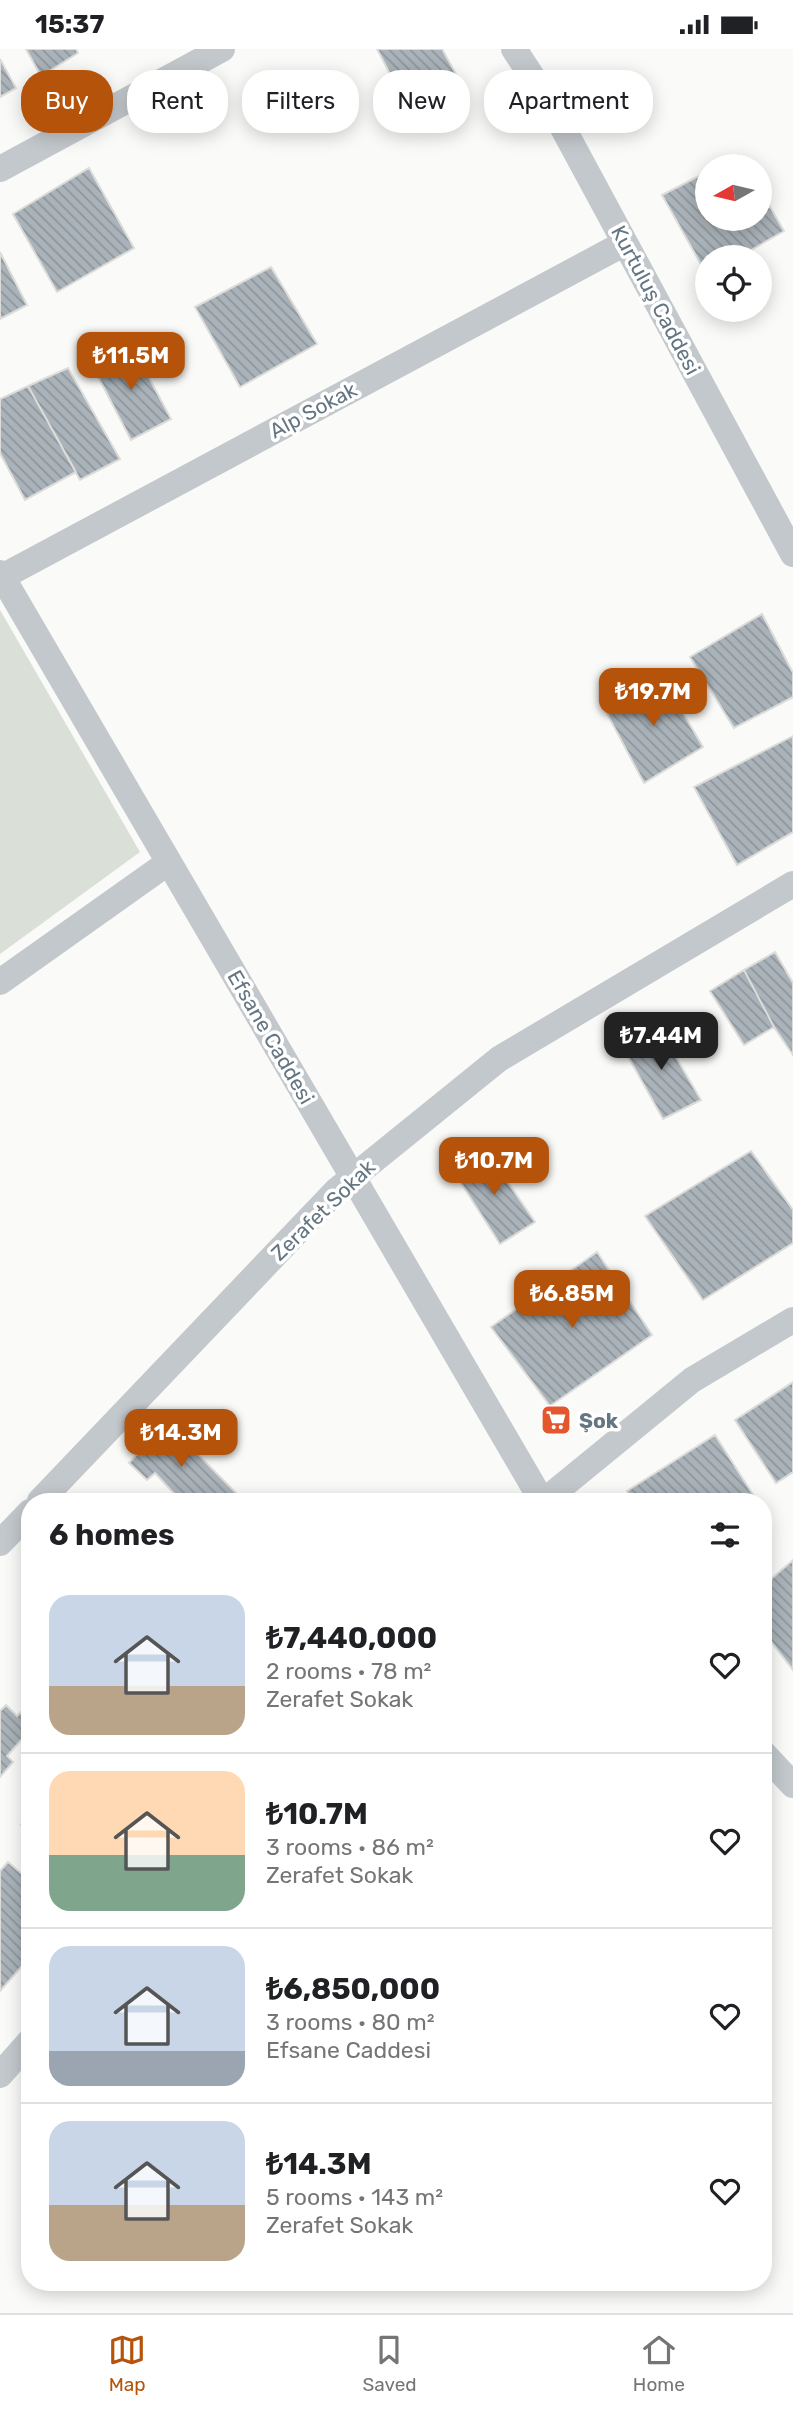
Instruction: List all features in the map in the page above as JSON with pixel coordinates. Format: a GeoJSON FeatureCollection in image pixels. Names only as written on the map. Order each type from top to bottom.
{"type":"FeatureCollection","features":[{"type":"Feature","properties":{"kind":"street"},"geometry":{"type":"LineString","coordinates":[[0,169],[222,49]]}},
{"type":"Feature","properties":{"kind":"street","name":"Kurtuluş Caddesi"},"geometry":{"type":"LineString","coordinates":[[514,49],[550,104],[793,554]]}},
{"type":"Feature","properties":{"kind":"street","name":"Alp Sokak"},"geometry":{"type":"LineString","coordinates":[[1,576],[625,243]]}},
{"type":"Feature","properties":{"kind":"street","name":"Efsane Caddesi"},"geometry":{"type":"LineString","coordinates":[[1,576],[538,1493]]}},
{"type":"Feature","properties":{"kind":"street"},"geometry":{"type":"LineString","coordinates":[[0,982],[169,862]]}},
{"type":"Feature","properties":{"kind":"street","name":"Zerafet Sokak"},"geometry":{"type":"LineString","coordinates":[[48,1493],[352,1178],[499,1059],[793,884]]}},
{"type":"Feature","properties":{"kind":"street"},"geometry":{"type":"LineString","coordinates":[[553,1493],[692,1380],[793,1320]]}},
{"type":"Feature","properties":{"kind":"street"},"geometry":{"type":"LineString","coordinates":[[0,1543],[21,1521]]}},
{"type":"Feature","properties":{"kind":"street"},"geometry":{"type":"LineString","coordinates":[[777,1756],[793,1784]]}},
{"type":"Feature","properties":{"kind":"street"},"geometry":{"type":"LineString","coordinates":[[0,2075],[21,2051]]}},
{"type":"Feature","properties":{"kind":"shaded area"},"geometry":{"type":"Polygon","coordinates":[[[0,610],[140,852],[0,954],[0,610]]]}},
{"type":"Feature","properties":{"kind":"building"},"geometry":{"type":"Polygon","coordinates":[[[26,49],[76,49],[78,53],[51,70],[38,70],[26,49]]]}},
{"type":"Feature","properties":{"kind":"building"},"geometry":{"type":"Polygon","coordinates":[[[377,49],[442,49],[454,70],[388,70],[377,49]]]}},
{"type":"Feature","properties":{"kind":"building"},"geometry":{"type":"Polygon","coordinates":[[[0,59],[16,88],[0,97],[0,59]]]}},
{"type":"Feature","properties":{"kind":"building"},"geometry":{"type":"Polygon","coordinates":[[[89,168],[134,248],[57,292],[13,214],[89,168]]]}},
{"type":"Feature","properties":{"kind":"building"},"geometry":{"type":"Polygon","coordinates":[[[695,178],[695,231],[772,231],[772,210],[784,231],[760,245],[695,245],[695,254],[662,195],[695,178]]]}},
{"type":"Feature","properties":{"kind":"building"},"geometry":{"type":"Polygon","coordinates":[[[0,252],[27,305],[0,319],[0,252]]]}},
{"type":"Feature","properties":{"kind":"building"},"geometry":{"type":"Polygon","coordinates":[[[271,267],[317,344],[240,387],[195,307],[271,267]]]}},
{"type":"Feature","properties":{"kind":"building"},"geometry":{"type":"Polygon","coordinates":[[[130,342],[171,419],[131,440],[92,365],[130,342]]]}},
{"type":"Feature","properties":{"kind":"building"},"geometry":{"type":"Polygon","coordinates":[[[68,368],[120,459],[80,480],[28,386],[68,368]]]}},
{"type":"Feature","properties":{"kind":"building"},"geometry":{"type":"Polygon","coordinates":[[[28,386],[76,472],[25,500],[0,453],[0,399],[28,386]]]}},
{"type":"Feature","properties":{"kind":"building"},"geometry":{"type":"Polygon","coordinates":[[[762,614],[793,673],[793,697],[734,728],[690,657],[762,614]]]}},
{"type":"Feature","properties":{"kind":"building"},"geometry":{"type":"Polygon","coordinates":[[[660,674],[703,747],[644,783],[603,706],[660,674]]]}},
{"type":"Feature","properties":{"kind":"building"},"geometry":{"type":"Polygon","coordinates":[[[793,736],[793,832],[737,865],[694,787],[793,736]]]}},
{"type":"Feature","properties":{"kind":"building"},"geometry":{"type":"Polygon","coordinates":[[[775,952],[793,983],[793,1055],[774,1027],[744,970],[775,952]]]}},
{"type":"Feature","properties":{"kind":"building"},"geometry":{"type":"Polygon","coordinates":[[[744,970],[774,1027],[744,1045],[710,991],[744,970]]]}},
{"type":"Feature","properties":{"kind":"building"},"geometry":{"type":"Polygon","coordinates":[[[657,1025],[701,1100],[663,1119],[621,1044],[657,1025]]]}},
{"type":"Feature","properties":{"kind":"building"},"geometry":{"type":"Polygon","coordinates":[[[751,1151],[793,1210],[793,1243],[703,1300],[645,1216],[751,1151]]]}},
{"type":"Feature","properties":{"kind":"building"},"geometry":{"type":"Polygon","coordinates":[[[487,1152],[535,1222],[500,1244],[452,1169],[487,1152]]]}},
{"type":"Feature","properties":{"kind":"building"},"geometry":{"type":"Polygon","coordinates":[[[597,1252],[652,1335],[550,1406],[491,1327],[597,1252]]]}},
{"type":"Feature","properties":{"kind":"building"},"geometry":{"type":"Polygon","coordinates":[[[793,1382],[793,1472],[776,1483],[735,1420],[793,1382]]]}},
{"type":"Feature","properties":{"kind":"building"},"geometry":{"type":"Polygon","coordinates":[[[166,1422],[236,1493],[174,1493],[155,1473],[147,1480],[129,1463],[166,1422]]]}},
{"type":"Feature","properties":{"kind":"building"},"geometry":{"type":"Polygon","coordinates":[[[715,1435],[752,1493],[628,1493],[627,1491],[715,1435]]]}},
{"type":"Feature","properties":{"kind":"building"},"geometry":{"type":"Polygon","coordinates":[[[793,1560],[793,1670],[772,1643],[772,1578],[793,1560]]]}},
{"type":"Feature","properties":{"kind":"building"},"geometry":{"type":"Polygon","coordinates":[[[6,1705],[17,1716],[21,1712],[21,1740],[7,1756],[13,1762],[0,1777],[0,1711],[6,1705]]]}},
{"type":"Feature","properties":{"kind":"building"},"geometry":{"type":"Polygon","coordinates":[[[8,1862],[21,1873],[21,1967],[0,1991],[0,1871],[8,1862]]]}},
{"type":"Feature","properties":{"kind":"place","name":"Şok"},"geometry":{"type":"Point","coordinates":[556,1420]}}]}
